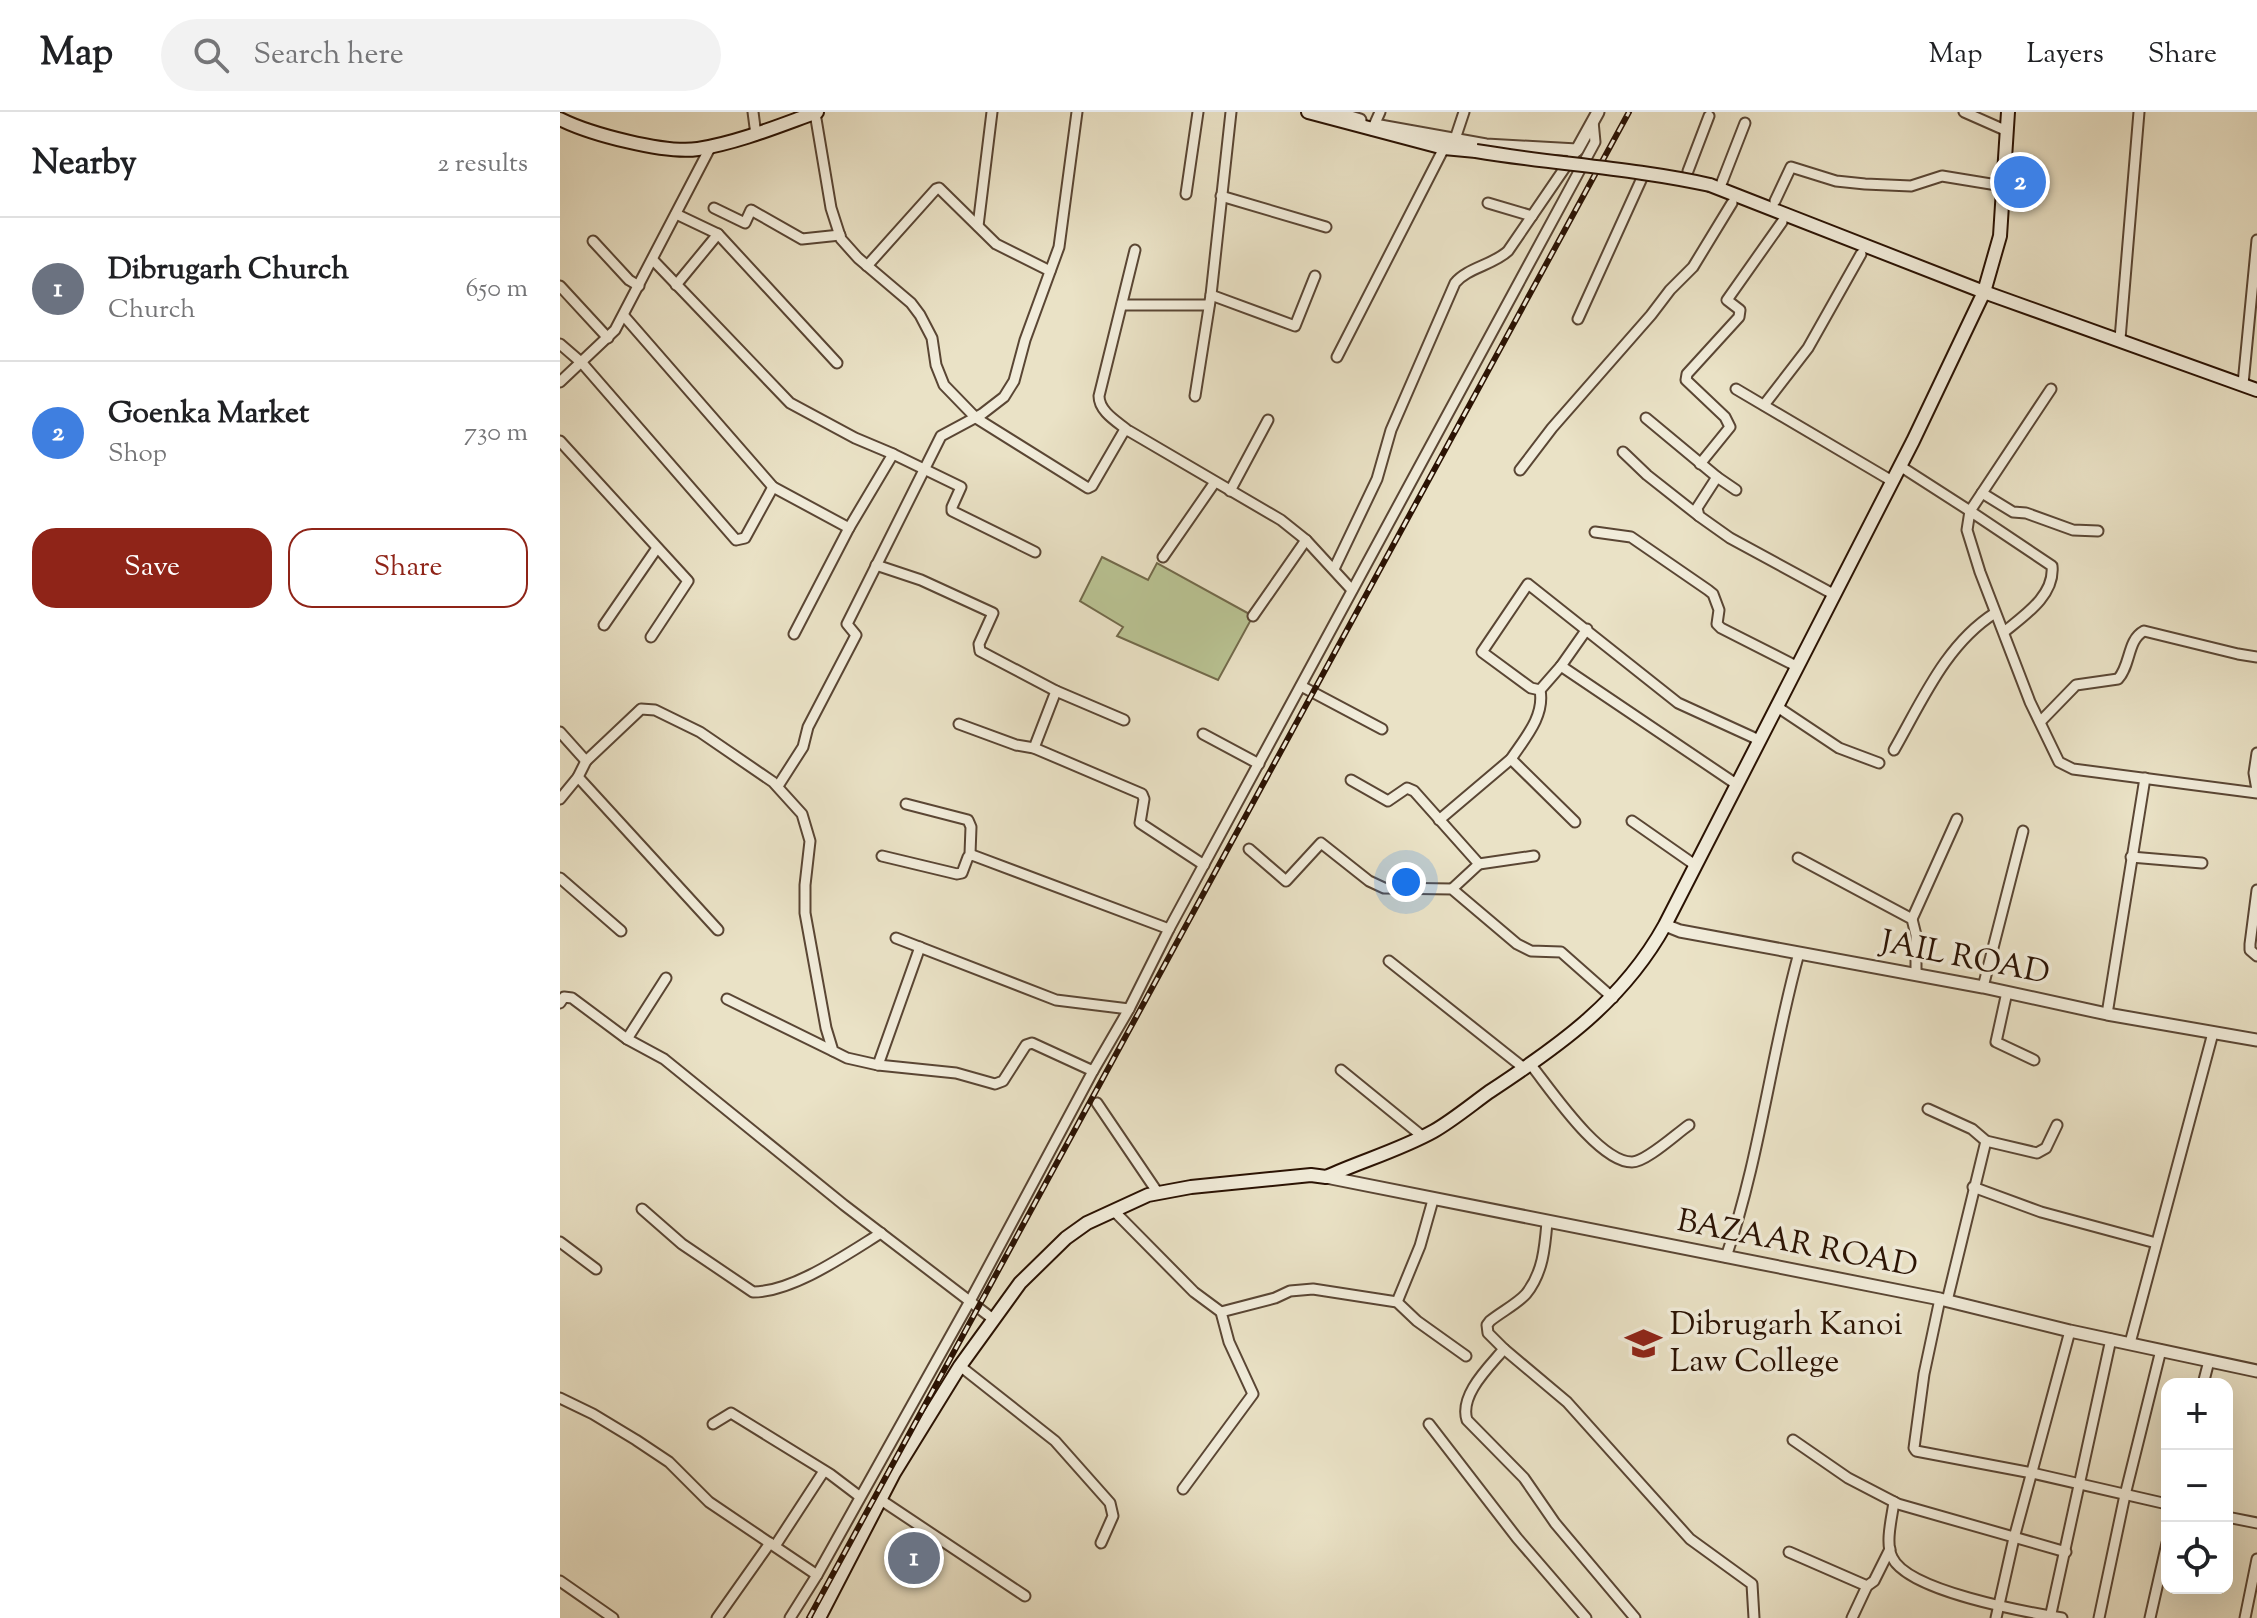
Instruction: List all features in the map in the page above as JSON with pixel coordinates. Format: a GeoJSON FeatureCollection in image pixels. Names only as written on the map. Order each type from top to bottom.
{"type":"FeatureCollection","features":[{"type":"Feature","properties":{"kind":"main road"},"geometry":{"type":"LineString","coordinates":[[560,119],[572,126],[632,143],[695,149],[756,135],[816,112]]}},
{"type":"Feature","properties":{"kind":"main road"},"geometry":{"type":"LineString","coordinates":[[1308,112],[1444,148],[1635,170],[1716,183],[1984,292],[2257,390]]}},
{"type":"Feature","properties":{"kind":"main road"},"geometry":{"type":"LineString","coordinates":[[819,1618],[894,1473],[960,1366],[1020,1283],[1066,1238],[1087,1223],[1148,1195],[1206,1185],[1311,1175],[1326,1177],[1434,1131],[1528,1067],[1613,998],[1665,925],[1900,466],[1984,292],[2000,236],[2008,112]]}},
{"type":"Feature","properties":{"kind":"street"},"geometry":{"type":"LineString","coordinates":[[753,112],[756,135]]}},
{"type":"Feature","properties":{"kind":"street"},"geometry":{"type":"LineString","coordinates":[[816,112],[831,208],[840,235],[867,266],[911,303],[920,315],[932,338],[940,378],[976,418],[1085,488],[1092,486],[1126,429]]}},
{"type":"Feature","properties":{"kind":"street"},"geometry":{"type":"LineString","coordinates":[[978,226],[992,112]]}},
{"type":"Feature","properties":{"kind":"street"},"geometry":{"type":"LineString","coordinates":[[778,786],[803,747],[808,727],[856,635],[847,624],[941,436],[976,418],[1004,397],[1014,381],[1064,226],[1077,112]]}},
{"type":"Feature","properties":{"kind":"street"},"geometry":{"type":"LineString","coordinates":[[1186,194],[1198,112]]}},
{"type":"Feature","properties":{"kind":"street"},"geometry":{"type":"LineString","coordinates":[[1195,396],[1210,300],[1231,112]]}},
{"type":"Feature","properties":{"kind":"street"},"geometry":{"type":"LineString","coordinates":[[1334,112],[1373,127],[1486,145],[1577,150]]}},
{"type":"Feature","properties":{"kind":"street"},"geometry":{"type":"LineString","coordinates":[[1373,127],[1380,112]]}},
{"type":"Feature","properties":{"kind":"street"},"geometry":{"type":"LineString","coordinates":[[1455,139],[1464,112]]}},
{"type":"Feature","properties":{"kind":"street"},"geometry":{"type":"LineString","coordinates":[[1964,112],[2007,131]]}},
{"type":"Feature","properties":{"kind":"street"},"geometry":{"type":"LineString","coordinates":[[2120,339],[2139,112]]}},
{"type":"Feature","properties":{"kind":"street"},"geometry":{"type":"LineString","coordinates":[[1334,569],[1377,479],[1391,430],[1455,283],[1501,257],[1577,150],[1596,116]]}},
{"type":"Feature","properties":{"kind":"street"},"geometry":{"type":"LineString","coordinates":[[790,1618],[970,1301],[1595,142],[1596,116]]}},
{"type":"Feature","properties":{"kind":"street"},"geometry":{"type":"LineString","coordinates":[[1688,171],[1709,116]]}},
{"type":"Feature","properties":{"kind":"street"},"geometry":{"type":"LineString","coordinates":[[1716,183],[1745,123]]}},
{"type":"Feature","properties":{"kind":"street"},"geometry":{"type":"LineString","coordinates":[[560,382],[608,338],[624,316],[711,146]]}},
{"type":"Feature","properties":{"kind":"street"},"geometry":{"type":"LineString","coordinates":[[1337,357],[1444,148]]}},
{"type":"Feature","properties":{"kind":"street"},"geometry":{"type":"LineString","coordinates":[[1775,201],[1791,167],[1836,181],[1865,184],[1911,186],[1942,176],[2003,186]]}},
{"type":"Feature","properties":{"kind":"street"},"geometry":{"type":"LineString","coordinates":[[1578,319],[1642,178]]}},
{"type":"Feature","properties":{"kind":"street"},"geometry":{"type":"LineString","coordinates":[[867,266],[936,189],[942,190],[1005,250],[1050,271]]}},
{"type":"Feature","properties":{"kind":"street"},"geometry":{"type":"LineString","coordinates":[[1221,196],[1326,227]]}},
{"type":"Feature","properties":{"kind":"street"},"geometry":{"type":"LineString","coordinates":[[1488,203],[1532,216]]}},
{"type":"Feature","properties":{"kind":"street"},"geometry":{"type":"LineString","coordinates":[[1520,470],[1552,428],[1693,267],[1732,203]]}},
{"type":"Feature","properties":{"kind":"street"},"geometry":{"type":"LineString","coordinates":[[714,208],[745,223],[751,210],[802,239],[840,235]]}},
{"type":"Feature","properties":{"kind":"street"},"geometry":{"type":"LineString","coordinates":[[676,214],[718,234],[837,363]]}},
{"type":"Feature","properties":{"kind":"street"},"geometry":{"type":"LineString","coordinates":[[1700,464],[1730,427],[1725,417],[1686,380],[1687,374],[1739,317],[1740,310],[1727,300],[1782,222]]}},
{"type":"Feature","properties":{"kind":"street"},"geometry":{"type":"LineString","coordinates":[[676,285],[718,234]]}},
{"type":"Feature","properties":{"kind":"street"},"geometry":{"type":"LineString","coordinates":[[2243,384],[2257,240]]}},
{"type":"Feature","properties":{"kind":"street"},"geometry":{"type":"LineString","coordinates":[[593,241],[629,280],[639,286]]}},
{"type":"Feature","properties":{"kind":"street"},"geometry":{"type":"LineString","coordinates":[[1135,250],[1099,403],[1126,429],[1281,520],[1306,540],[1352,590]]}},
{"type":"Feature","properties":{"kind":"street"},"geometry":{"type":"LineString","coordinates":[[1764,405],[1808,348],[1861,254]]}},
{"type":"Feature","properties":{"kind":"street"},"geometry":{"type":"LineString","coordinates":[[653,260],[790,403],[855,438],[961,487],[952,511],[1035,552]]}},
{"type":"Feature","properties":{"kind":"street"},"geometry":{"type":"LineString","coordinates":[[1122,305],[1210,300],[1295,326],[1315,276]]}},
{"type":"Feature","properties":{"kind":"street"},"geometry":{"type":"LineString","coordinates":[[560,286],[608,338]]}},
{"type":"Feature","properties":{"kind":"street"},"geometry":{"type":"LineString","coordinates":[[624,316],[773,487],[849,528]]}},
{"type":"Feature","properties":{"kind":"street"},"geometry":{"type":"LineString","coordinates":[[560,344],[582,363],[736,540],[745,538],[773,487]]}},
{"type":"Feature","properties":{"kind":"street"},"geometry":{"type":"LineString","coordinates":[[1736,389],[1892,481]]}},
{"type":"Feature","properties":{"kind":"street"},"geometry":{"type":"LineString","coordinates":[[2051,389],[1970,511],[1967,530],[1995,613],[2055,757],[2065,767],[2257,792],[2254,773],[2257,753]]}},
{"type":"Feature","properties":{"kind":"street"},"geometry":{"type":"LineString","coordinates":[[1646,418],[1736,490]]}},
{"type":"Feature","properties":{"kind":"street"},"geometry":{"type":"LineString","coordinates":[[1230,491],[1268,420]]}},
{"type":"Feature","properties":{"kind":"street"},"geometry":{"type":"LineString","coordinates":[[560,441],[688,581],[651,637]]}},
{"type":"Feature","properties":{"kind":"street"},"geometry":{"type":"LineString","coordinates":[[1623,452],[1647,475],[1730,538],[1833,594]]}},
{"type":"Feature","properties":{"kind":"street"},"geometry":{"type":"LineString","coordinates":[[794,634],[849,528],[893,454]]}},
{"type":"Feature","properties":{"kind":"street"},"geometry":{"type":"LineString","coordinates":[[1900,466],[2052,566],[2053,581],[2050,587],[2029,611],[2004,632]]}},
{"type":"Feature","properties":{"kind":"street"},"geometry":{"type":"LineString","coordinates":[[1699,516],[1697,508],[1717,477]]}},
{"type":"Feature","properties":{"kind":"street"},"geometry":{"type":"LineString","coordinates":[[1163,557],[1215,482]]}},
{"type":"Feature","properties":{"kind":"street"},"geometry":{"type":"LineString","coordinates":[[1982,493],[2013,512],[2026,513],[2073,530],[2098,531]]}},
{"type":"Feature","properties":{"kind":"street"},"geometry":{"type":"LineString","coordinates":[[1595,532],[1631,537],[1713,594],[1719,610],[1717,624],[1721,628],[1796,666]]}},
{"type":"Feature","properties":{"kind":"street"},"geometry":{"type":"LineString","coordinates":[[1253,616],[1306,540]]}},
{"type":"Feature","properties":{"kind":"street"},"geometry":{"type":"LineString","coordinates":[[604,625],[657,548]]}},
{"type":"Feature","properties":{"kind":"street"},"geometry":{"type":"LineString","coordinates":[[876,565],[948,591],[993,613],[979,644],[980,651],[1056,691],[1124,720]]}},
{"type":"Feature","properties":{"kind":"street"},"geometry":{"type":"LineString","coordinates":[[1540,690],[1531,688],[1482,651],[1525,585],[1530,585],[1678,703],[1759,740]]}},
{"type":"Feature","properties":{"kind":"street"},"geometry":{"type":"LineString","coordinates":[[1894,750],[1938,673],[1977,624],[1995,613]]}},
{"type":"Feature","properties":{"kind":"street"},"geometry":{"type":"LineString","coordinates":[[1439,820],[1511,759],[1539,713],[1542,704],[1540,690],[1587,629]]}},
{"type":"Feature","properties":{"kind":"street"},"geometry":{"type":"LineString","coordinates":[[2038,718],[2076,685],[2118,679],[2125,672],[2135,639],[2144,631],[2257,657]]}},
{"type":"Feature","properties":{"kind":"street"},"geometry":{"type":"LineString","coordinates":[[1561,666],[1736,784]]}},
{"type":"Feature","properties":{"kind":"street"},"geometry":{"type":"LineString","coordinates":[[1301,686],[1382,729]]}},
{"type":"Feature","properties":{"kind":"street"},"geometry":{"type":"LineString","coordinates":[[1034,748],[1056,691]]}},
{"type":"Feature","properties":{"kind":"street"},"geometry":{"type":"LineString","coordinates":[[1776,706],[1839,748],[1879,763]]}},
{"type":"Feature","properties":{"kind":"street"},"geometry":{"type":"LineString","coordinates":[[560,799],[578,777],[586,761],[641,709],[655,710],[700,732],[778,786],[802,814],[808,827],[810,841],[805,913],[833,1051]]}},
{"type":"Feature","properties":{"kind":"street"},"geometry":{"type":"LineString","coordinates":[[959,724],[1016,745],[1034,748],[1142,794],[1140,823],[1204,865]]}},
{"type":"Feature","properties":{"kind":"street"},"geometry":{"type":"LineString","coordinates":[[560,733],[586,761]]}},
{"type":"Feature","properties":{"kind":"street"},"geometry":{"type":"LineString","coordinates":[[1203,734],[1259,764]]}},
{"type":"Feature","properties":{"kind":"street"},"geometry":{"type":"LineString","coordinates":[[1511,759],[1575,822]]}},
{"type":"Feature","properties":{"kind":"street"},"geometry":{"type":"LineString","coordinates":[[578,777],[718,930]]}},
{"type":"Feature","properties":{"kind":"street"},"geometry":{"type":"LineString","coordinates":[[2107,1014],[2145,778]]}},
{"type":"Feature","properties":{"kind":"street"},"geometry":{"type":"LineString","coordinates":[[1351,780],[1388,801],[1410,788],[1479,864]]}},
{"type":"Feature","properties":{"kind":"street"},"geometry":{"type":"LineString","coordinates":[[882,856],[959,874],[970,854],[971,827],[968,820],[906,804]]}},
{"type":"Feature","properties":{"kind":"street"},"geometry":{"type":"LineString","coordinates":[[1927,977],[1912,919],[1957,819]]}},
{"type":"Feature","properties":{"kind":"street"},"geometry":{"type":"LineString","coordinates":[[1632,821],[1695,865]]}},
{"type":"Feature","properties":{"kind":"street"},"geometry":{"type":"LineString","coordinates":[[1983,987],[2023,831]]}},
{"type":"Feature","properties":{"kind":"street"},"geometry":{"type":"LineString","coordinates":[[1249,849],[1286,881],[1321,843],[1369,881],[1384,888],[1452,889],[1517,944],[1531,951],[1561,952],[1613,998]]}},
{"type":"Feature","properties":{"kind":"street"},"geometry":{"type":"LineString","coordinates":[[970,854],[1169,929]]}},
{"type":"Feature","properties":{"kind":"street"},"geometry":{"type":"LineString","coordinates":[[1452,889],[1479,864],[1534,856]]}},
{"type":"Feature","properties":{"kind":"street"},"geometry":{"type":"LineString","coordinates":[[2131,857],[2202,863]]}},
{"type":"Feature","properties":{"kind":"street"},"geometry":{"type":"LineString","coordinates":[[1798,858],[1912,919]]}},
{"type":"Feature","properties":{"kind":"street"},"geometry":{"type":"LineString","coordinates":[[560,878],[621,931]]}},
{"type":"Feature","properties":{"kind":"street"},"geometry":{"type":"LineString","coordinates":[[2257,890],[2250,944],[2250,950],[2257,956]]}},
{"type":"Feature","properties":{"kind":"street","name":"JAIL ROAD"},"geometry":{"type":"LineString","coordinates":[[1665,925],[1680,931],[1983,987],[2107,1014],[2257,1040]]}},
{"type":"Feature","properties":{"kind":"street"},"geometry":{"type":"LineString","coordinates":[[896,938],[1056,1000],[1129,1009]]}},
{"type":"Feature","properties":{"kind":"street"},"geometry":{"type":"LineString","coordinates":[[878,1065],[920,947]]}},
{"type":"Feature","properties":{"kind":"street"},"geometry":{"type":"LineString","coordinates":[[1726,1257],[1753,1162],[1782,1014],[1799,953]]}},
{"type":"Feature","properties":{"kind":"street"},"geometry":{"type":"LineString","coordinates":[[1389,961],[1528,1067],[1607,1152],[1622,1160],[1641,1160],[1689,1125]]}},
{"type":"Feature","properties":{"kind":"street"},"geometry":{"type":"LineString","coordinates":[[627,1039],[666,978]]}},
{"type":"Feature","properties":{"kind":"street"},"geometry":{"type":"LineString","coordinates":[[2007,992],[1996,1042],[2034,1060]]}},
{"type":"Feature","properties":{"kind":"street"},"geometry":{"type":"LineString","coordinates":[[560,1003],[564,997],[572,998],[627,1039],[661,1057],[993,1319]]}},
{"type":"Feature","properties":{"kind":"street"},"geometry":{"type":"LineString","coordinates":[[727,999],[847,1058],[878,1065],[956,1073],[995,1084],[1003,1081],[1026,1045],[1032,1043],[1093,1071]]}},
{"type":"Feature","properties":{"kind":"street"},"geometry":{"type":"LineString","coordinates":[[2130,1343],[2213,1033]]}},
{"type":"Feature","properties":{"kind":"street"},"geometry":{"type":"LineString","coordinates":[[1341,1070],[1422,1136]]}},
{"type":"Feature","properties":{"kind":"street"},"geometry":{"type":"LineString","coordinates":[[1097,1103],[1158,1193]]}},
{"type":"Feature","properties":{"kind":"street"},"geometry":{"type":"LineString","coordinates":[[1928,1109],[1972,1129],[1986,1141],[2040,1152],[2046,1148],[2057,1125]]}},
{"type":"Feature","properties":{"kind":"street"},"geometry":{"type":"LineString","coordinates":[[1986,1141],[1924,1374],[1914,1448],[1916,1451],[2032,1473],[2161,1503]]}},
{"type":"Feature","properties":{"kind":"street","name":"BAZAAR ROAD"},"geometry":{"type":"LineString","coordinates":[[1326,1177],[1943,1300],[2257,1371]]}},
{"type":"Feature","properties":{"kind":"street"},"geometry":{"type":"LineString","coordinates":[[1973,1187],[2041,1212],[2156,1243]]}},
{"type":"Feature","properties":{"kind":"street"},"geometry":{"type":"LineString","coordinates":[[1397,1302],[1420,1246],[1433,1200]]}},
{"type":"Feature","properties":{"kind":"street"},"geometry":{"type":"LineString","coordinates":[[642,1209],[682,1244],[753,1292],[763,1292],[789,1283],[881,1233]]}},
{"type":"Feature","properties":{"kind":"street"},"geometry":{"type":"LineString","coordinates":[[1114,1211],[1194,1292],[1221,1312],[1229,1342],[1253,1394],[1183,1489]]}},
{"type":"Feature","properties":{"kind":"street"},"geometry":{"type":"LineString","coordinates":[[1547,1222],[1542,1265],[1537,1276],[1524,1295],[1487,1325],[1488,1333],[1567,1402],[1690,1539],[1752,1584],[1754,1618]]}},
{"type":"Feature","properties":{"kind":"street"},"geometry":{"type":"LineString","coordinates":[[560,1242],[596,1269]]}},
{"type":"Feature","properties":{"kind":"street"},"geometry":{"type":"LineString","coordinates":[[1221,1312],[1290,1291],[1313,1289],[1397,1302],[1466,1356]]}},
{"type":"Feature","properties":{"kind":"street"},"geometry":{"type":"LineString","coordinates":[[1996,1618],[2014,1538],[2070,1331]]}},
{"type":"Feature","properties":{"kind":"street"},"geometry":{"type":"LineString","coordinates":[[2050,1617],[2111,1339]]}},
{"type":"Feature","properties":{"kind":"street"},"geometry":{"type":"LineString","coordinates":[[1504,1349],[1473,1389],[1465,1411],[1467,1420],[1524,1478],[1555,1523],[1635,1618]]}},
{"type":"Feature","properties":{"kind":"street"},"geometry":{"type":"LineString","coordinates":[[2099,1618],[2161,1350]]}},
{"type":"Feature","properties":{"kind":"street"},"geometry":{"type":"LineString","coordinates":[[2205,1378],[2209,1361]]}},
{"type":"Feature","properties":{"kind":"street"},"geometry":{"type":"LineString","coordinates":[[960,1366],[1055,1441],[1110,1503],[1113,1516],[1101,1543]]}},
{"type":"Feature","properties":{"kind":"street"},"geometry":{"type":"LineString","coordinates":[[560,1398],[620,1430],[658,1455],[709,1502],[817,1575]]}},
{"type":"Feature","properties":{"kind":"street"},"geometry":{"type":"LineString","coordinates":[[713,1424],[731,1413],[859,1496]]}},
{"type":"Feature","properties":{"kind":"street"},"geometry":{"type":"LineString","coordinates":[[1429,1424],[1517,1538],[1586,1618]]}},
{"type":"Feature","properties":{"kind":"street"},"geometry":{"type":"LineString","coordinates":[[1793,1440],[1848,1478],[1894,1502],[2066,1552]]}},
{"type":"Feature","properties":{"kind":"street"},"geometry":{"type":"LineString","coordinates":[[717,1618],[824,1471]]}},
{"type":"Feature","properties":{"kind":"street"},"geometry":{"type":"LineString","coordinates":[[881,1500],[1025,1596]]}},
{"type":"Feature","properties":{"kind":"street"},"geometry":{"type":"LineString","coordinates":[[1852,1618],[1890,1549],[1894,1502]]}},
{"type":"Feature","properties":{"kind":"street"},"geometry":{"type":"LineString","coordinates":[[2233,1518],[2257,1523]]}},
{"type":"Feature","properties":{"kind":"street"},"geometry":{"type":"LineString","coordinates":[[1890,1549],[1896,1564],[1920,1581],[1999,1605],[2062,1618]]}},
{"type":"Feature","properties":{"kind":"street"},"geometry":{"type":"LineString","coordinates":[[1789,1552],[1867,1586]]}},
{"type":"Feature","properties":{"kind":"street"},"geometry":{"type":"LineString","coordinates":[[2245,1618],[2257,1559]]}},
{"type":"Feature","properties":{"kind":"street"},"geometry":{"type":"LineString","coordinates":[[2150,1618],[2161,1569]]}},
{"type":"Feature","properties":{"kind":"street"},"geometry":{"type":"LineString","coordinates":[[560,1581],[613,1618]]}},
{"type":"Feature","properties":{"kind":"green space"},"geometry":{"type":"Polygon","coordinates":[[[1102,557],[1148,580],[1157,563],[1253,616],[1218,680],[1117,636],[1123,627],[1080,601],[1102,557]]]}},
{"type":"Feature","properties":{"kind":"railway"},"geometry":{"type":"LineString","coordinates":[[809,1618],[1629,112]]}},
{"type":"Feature","properties":{"kind":"place","name":"Goenka Market"},"geometry":{"type":"Point","coordinates":[2020,182]}},
{"type":"Feature","properties":{"kind":"place","name":"Dibrugarh Kanoi Law College"},"geometry":{"type":"Point","coordinates":[1644,1344]}},
{"type":"Feature","properties":{"kind":"place","name":"Dibrugarh Church"},"geometry":{"type":"Point","coordinates":[914,1558]}}]}
